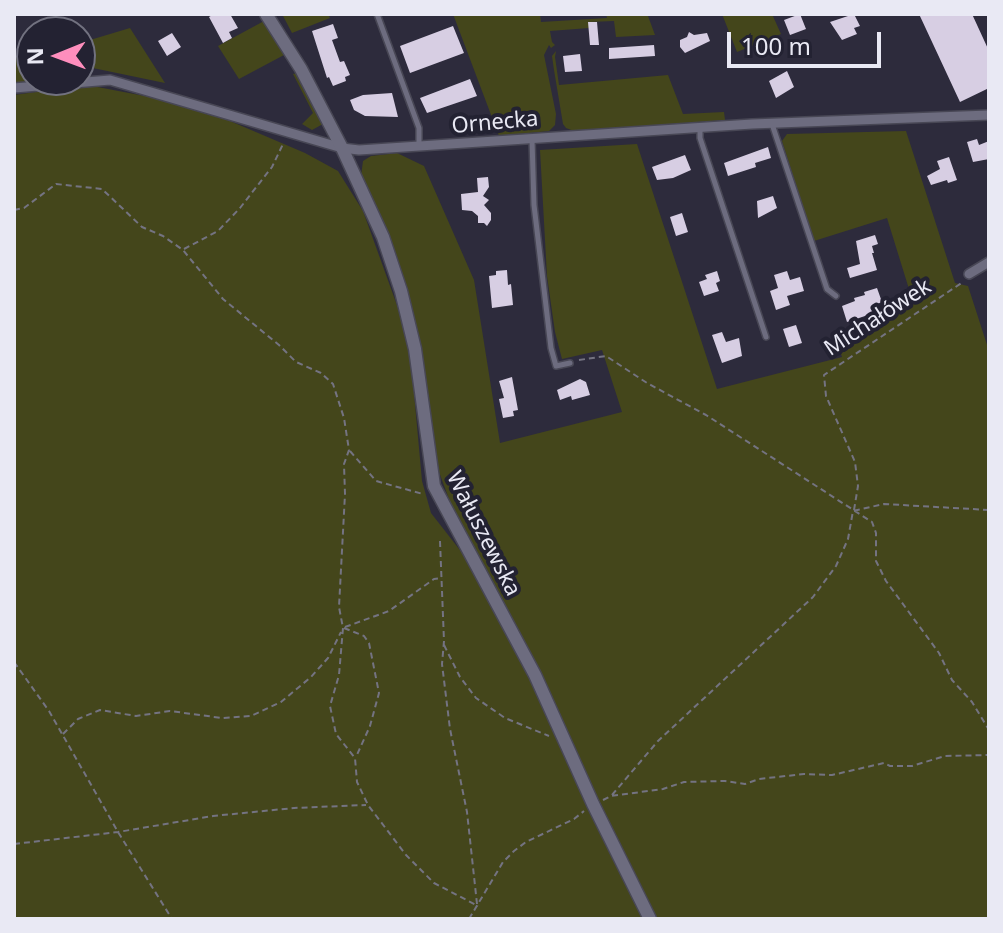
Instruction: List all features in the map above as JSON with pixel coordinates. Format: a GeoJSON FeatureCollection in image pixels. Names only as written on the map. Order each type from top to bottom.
{"type":"FeatureCollection","features":[{"type":"Feature","properties":{"kind":"street","name":"Wałuszewska"},"geometry":{"type":"LineString","coordinates":[[266,14],[301,69],[383,237],[401,291],[415,349],[430,477],[535,675],[593,804],[650,919]]}},
{"type":"Feature","properties":{"kind":"street","name":"Ornecka"},"geometry":{"type":"LineString","coordinates":[[14,88],[110,80],[342,148],[359,150],[700,127],[989,115]]}},
{"type":"Feature","properties":{"kind":"street"},"geometry":{"type":"LineString","coordinates":[[969,274],[989,262]]}},
{"type":"Feature","properties":{"kind":"lane"},"geometry":{"type":"LineString","coordinates":[[377,14],[419,128],[419,147]]}},
{"type":"Feature","properties":{"kind":"lane"},"geometry":{"type":"LineString","coordinates":[[772,123],[827,289],[836,296]]}},
{"type":"Feature","properties":{"kind":"lane"},"geometry":{"type":"LineString","coordinates":[[700,127],[700,138],[766,337]]}},
{"type":"Feature","properties":{"kind":"lane"},"geometry":{"type":"LineString","coordinates":[[532,138],[534,205],[551,348],[556,366],[570,363]]}},
{"type":"Feature","properties":{"kind":"path"},"geometry":{"type":"LineString","coordinates":[[183,250],[218,231],[240,208],[272,167],[288,132]]}},
{"type":"Feature","properties":{"kind":"path"},"geometry":{"type":"LineString","coordinates":[[14,210],[24,208],[56,184],[100,188],[142,227],[163,236],[183,250],[223,299],[296,362],[328,377],[333,384],[344,418],[349,450],[344,464],[339,607],[343,628],[339,675],[330,706],[336,734],[355,758]]}},
{"type":"Feature","properties":{"kind":"path","name":"Michałówek"},"geometry":{"type":"LineString","coordinates":[[853,511],[858,486],[855,462],[826,396],[824,375],[961,284],[969,274]]}},
{"type":"Feature","properties":{"kind":"path"},"geometry":{"type":"LineString","coordinates":[[570,363],[606,356],[647,383],[706,415],[872,522],[876,533],[876,561],[886,581],[939,653],[952,680],[972,702],[989,730]]}},
{"type":"Feature","properties":{"kind":"path"},"geometry":{"type":"LineString","coordinates":[[349,450],[376,481],[418,494],[433,494]]}},
{"type":"Feature","properties":{"kind":"path"},"geometry":{"type":"LineString","coordinates":[[853,511],[884,504],[989,510]]}},
{"type":"Feature","properties":{"kind":"path"},"geometry":{"type":"LineString","coordinates":[[611,796],[658,741],[813,597],[836,566],[848,539],[853,511]]}},
{"type":"Feature","properties":{"kind":"path"},"geometry":{"type":"LineString","coordinates":[[440,541],[442,664],[450,729],[467,812],[478,906]]}},
{"type":"Feature","properties":{"kind":"path"},"geometry":{"type":"LineString","coordinates":[[63,734],[78,719],[100,710],[136,716],[170,711],[222,718],[251,716],[281,702],[311,677],[328,658],[343,628],[389,611],[434,579],[442,578]]}},
{"type":"Feature","properties":{"kind":"path"},"geometry":{"type":"LineString","coordinates":[[343,628],[364,636],[369,643],[379,693],[370,726],[355,758],[357,782],[368,805],[406,855],[434,883],[478,906]]}},
{"type":"Feature","properties":{"kind":"path"},"geometry":{"type":"LineString","coordinates":[[444,641],[460,677],[487,708],[526,728],[566,742]]}},
{"type":"Feature","properties":{"kind":"path"},"geometry":{"type":"LineString","coordinates":[[14,662],[63,734],[172,919]]}},
{"type":"Feature","properties":{"kind":"path"},"geometry":{"type":"LineString","coordinates":[[469,919],[503,862],[514,851],[611,796],[648,792],[684,782],[745,784],[759,779],[804,774],[832,775],[884,763],[912,766],[945,756],[989,755]]}},
{"type":"Feature","properties":{"kind":"path"},"geometry":{"type":"LineString","coordinates":[[14,844],[118,832],[213,816],[368,805]]}},
{"type":"Feature","properties":{"kind":"green space"},"geometry":{"type":"Polygon","coordinates":[[[282,14],[328,14],[330,18],[292,33],[282,14]]]}},
{"type":"Feature","properties":{"kind":"green space"},"geometry":{"type":"Polygon","coordinates":[[[453,14],[540,14],[541,22],[607,18],[606,14],[682,14],[648,16],[655,35],[616,37],[614,21],[589,22],[589,28],[550,31],[555,45],[551,48],[549,45],[544,55],[556,114],[555,125],[549,131],[499,136],[453,14]]]}},
{"type":"Feature","properties":{"kind":"green space"},"geometry":{"type":"Polygon","coordinates":[[[722,14],[772,14],[781,34],[737,52],[722,14]]]}},
{"type":"Feature","properties":{"kind":"green space"},"geometry":{"type":"Polygon","coordinates":[[[264,21],[284,55],[239,79],[218,46],[264,21]]]}},
{"type":"Feature","properties":{"kind":"green space"},"geometry":{"type":"Polygon","coordinates":[[[130,28],[165,83],[96,69],[96,38],[130,28]]]}},
{"type":"Feature","properties":{"kind":"green space"},"geometry":{"type":"Polygon","coordinates":[[[556,51],[559,85],[668,75],[683,114],[724,112],[725,120],[574,131],[566,128],[552,56],[556,51]]]}},
{"type":"Feature","properties":{"kind":"green space"},"geometry":{"type":"Polygon","coordinates":[[[14,57],[16,57],[14,84],[14,57]]]}},
{"type":"Feature","properties":{"kind":"green space"},"geometry":{"type":"Polygon","coordinates":[[[297,73],[323,124],[312,130],[302,124],[313,113],[293,74],[297,73]]]}},
{"type":"Feature","properties":{"kind":"green space"},"geometry":{"type":"Polygon","coordinates":[[[96,87],[150,97],[230,121],[305,153],[338,171],[363,211],[398,308],[411,360],[422,481],[431,513],[463,554],[524,667],[645,919],[14,919],[14,95],[96,96],[96,87]]]}},
{"type":"Feature","properties":{"kind":"green space"},"geometry":{"type":"Polygon","coordinates":[[[906,131],[955,283],[968,286],[989,351],[989,919],[657,919],[602,809],[543,678],[459,526],[439,472],[413,311],[401,270],[361,176],[363,161],[371,156],[397,153],[424,166],[474,280],[500,443],[622,412],[602,350],[562,359],[547,276],[540,150],[637,144],[717,389],[842,357],[840,351],[913,302],[887,218],[814,241],[782,141],[787,134],[906,131]]]}},
{"type":"Feature","properties":{"kind":"building"},"geometry":{"type":"Polygon","coordinates":[[[230,14],[238,28],[229,32],[232,38],[223,43],[209,17],[230,14]]]}},
{"type":"Feature","properties":{"kind":"building"},"geometry":{"type":"Polygon","coordinates":[[[800,14],[806,29],[790,35],[784,20],[800,14]]]}},
{"type":"Feature","properties":{"kind":"building"},"geometry":{"type":"Polygon","coordinates":[[[854,14],[860,26],[854,28],[857,34],[842,40],[830,22],[854,14]]]}},
{"type":"Feature","properties":{"kind":"building"},"geometry":{"type":"Polygon","coordinates":[[[919,14],[972,14],[989,51],[989,88],[960,102],[919,14]]]}},
{"type":"Feature","properties":{"kind":"building"},"geometry":{"type":"Polygon","coordinates":[[[588,22],[597,22],[599,45],[590,45],[588,22]]]}},
{"type":"Feature","properties":{"kind":"building"},"geometry":{"type":"Polygon","coordinates":[[[333,24],[338,38],[332,40],[340,62],[344,61],[350,75],[345,77],[346,81],[333,86],[327,78],[312,31],[333,24]]]}},
{"type":"Feature","properties":{"kind":"building"},"geometry":{"type":"Polygon","coordinates":[[[453,26],[464,53],[410,73],[400,46],[453,26]]]}},
{"type":"Feature","properties":{"kind":"building"},"geometry":{"type":"Polygon","coordinates":[[[689,32],[694,35],[707,33],[710,41],[685,53],[680,47],[680,40],[687,37],[689,32]]]}},
{"type":"Feature","properties":{"kind":"building"},"geometry":{"type":"Polygon","coordinates":[[[172,33],[181,47],[167,56],[158,41],[172,33]]]}},
{"type":"Feature","properties":{"kind":"building"},"geometry":{"type":"Polygon","coordinates":[[[654,45],[655,56],[609,59],[609,48],[654,45]]]}},
{"type":"Feature","properties":{"kind":"building"},"geometry":{"type":"Polygon","coordinates":[[[580,54],[582,71],[565,72],[563,56],[580,54]]]}},
{"type":"Feature","properties":{"kind":"building"},"geometry":{"type":"Polygon","coordinates":[[[787,71],[794,87],[776,98],[769,81],[787,71]]]}},
{"type":"Feature","properties":{"kind":"building"},"geometry":{"type":"Polygon","coordinates":[[[470,79],[477,96],[427,113],[420,98],[470,79]]]}},
{"type":"Feature","properties":{"kind":"building"},"geometry":{"type":"Polygon","coordinates":[[[392,93],[398,117],[365,116],[354,110],[350,100],[363,95],[392,93]]]}},
{"type":"Feature","properties":{"kind":"building"},"geometry":{"type":"Polygon","coordinates":[[[977,139],[979,145],[989,141],[989,159],[973,162],[967,142],[977,139]]]}},
{"type":"Feature","properties":{"kind":"building"},"geometry":{"type":"Polygon","coordinates":[[[768,147],[771,158],[755,163],[756,167],[728,176],[724,163],[768,147]]]}},
{"type":"Feature","properties":{"kind":"building"},"geometry":{"type":"Polygon","coordinates":[[[685,155],[691,170],[673,178],[657,180],[652,167],[685,155]]]}},
{"type":"Feature","properties":{"kind":"building"},"geometry":{"type":"Polygon","coordinates":[[[949,157],[957,180],[931,185],[927,176],[940,169],[937,161],[949,157]]]}},
{"type":"Feature","properties":{"kind":"building"},"geometry":{"type":"Polygon","coordinates":[[[488,177],[489,187],[483,196],[489,200],[484,205],[491,213],[487,226],[478,223],[478,216],[472,211],[462,210],[461,194],[478,192],[477,178],[488,177]]]}},
{"type":"Feature","properties":{"kind":"building"},"geometry":{"type":"Polygon","coordinates":[[[773,196],[777,208],[758,218],[757,201],[773,196]]]}},
{"type":"Feature","properties":{"kind":"building"},"geometry":{"type":"Polygon","coordinates":[[[682,213],[688,232],[676,236],[670,217],[682,213]]]}},
{"type":"Feature","properties":{"kind":"building"},"geometry":{"type":"Polygon","coordinates":[[[875,235],[878,244],[872,246],[872,253],[877,270],[850,278],[847,268],[860,264],[856,241],[875,235]]]}},
{"type":"Feature","properties":{"kind":"building"},"geometry":{"type":"Polygon","coordinates":[[[507,270],[513,305],[492,308],[489,276],[496,275],[496,271],[507,270]]]}},
{"type":"Feature","properties":{"kind":"building"},"geometry":{"type":"Polygon","coordinates":[[[717,271],[719,291],[704,296],[699,282],[707,279],[705,275],[717,271]]]}},
{"type":"Feature","properties":{"kind":"building"},"geometry":{"type":"Polygon","coordinates":[[[787,271],[790,280],[800,277],[804,291],[787,296],[790,305],[776,310],[770,291],[778,288],[774,275],[787,271]]]}},
{"type":"Feature","properties":{"kind":"building"},"geometry":{"type":"Polygon","coordinates":[[[877,288],[882,302],[872,306],[874,313],[847,322],[842,306],[877,288]]]}},
{"type":"Feature","properties":{"kind":"building"},"geometry":{"type":"Polygon","coordinates":[[[796,325],[802,343],[789,347],[783,329],[796,325]]]}},
{"type":"Feature","properties":{"kind":"building"},"geometry":{"type":"Polygon","coordinates":[[[722,332],[726,342],[739,338],[742,356],[722,363],[712,335],[722,332]]]}},
{"type":"Feature","properties":{"kind":"building"},"geometry":{"type":"Polygon","coordinates":[[[512,377],[518,410],[513,411],[514,416],[503,418],[499,399],[504,398],[499,381],[512,377]]]}},
{"type":"Feature","properties":{"kind":"building"},"geometry":{"type":"Polygon","coordinates":[[[580,379],[586,382],[590,395],[560,400],[557,390],[580,379]]]}}]}
